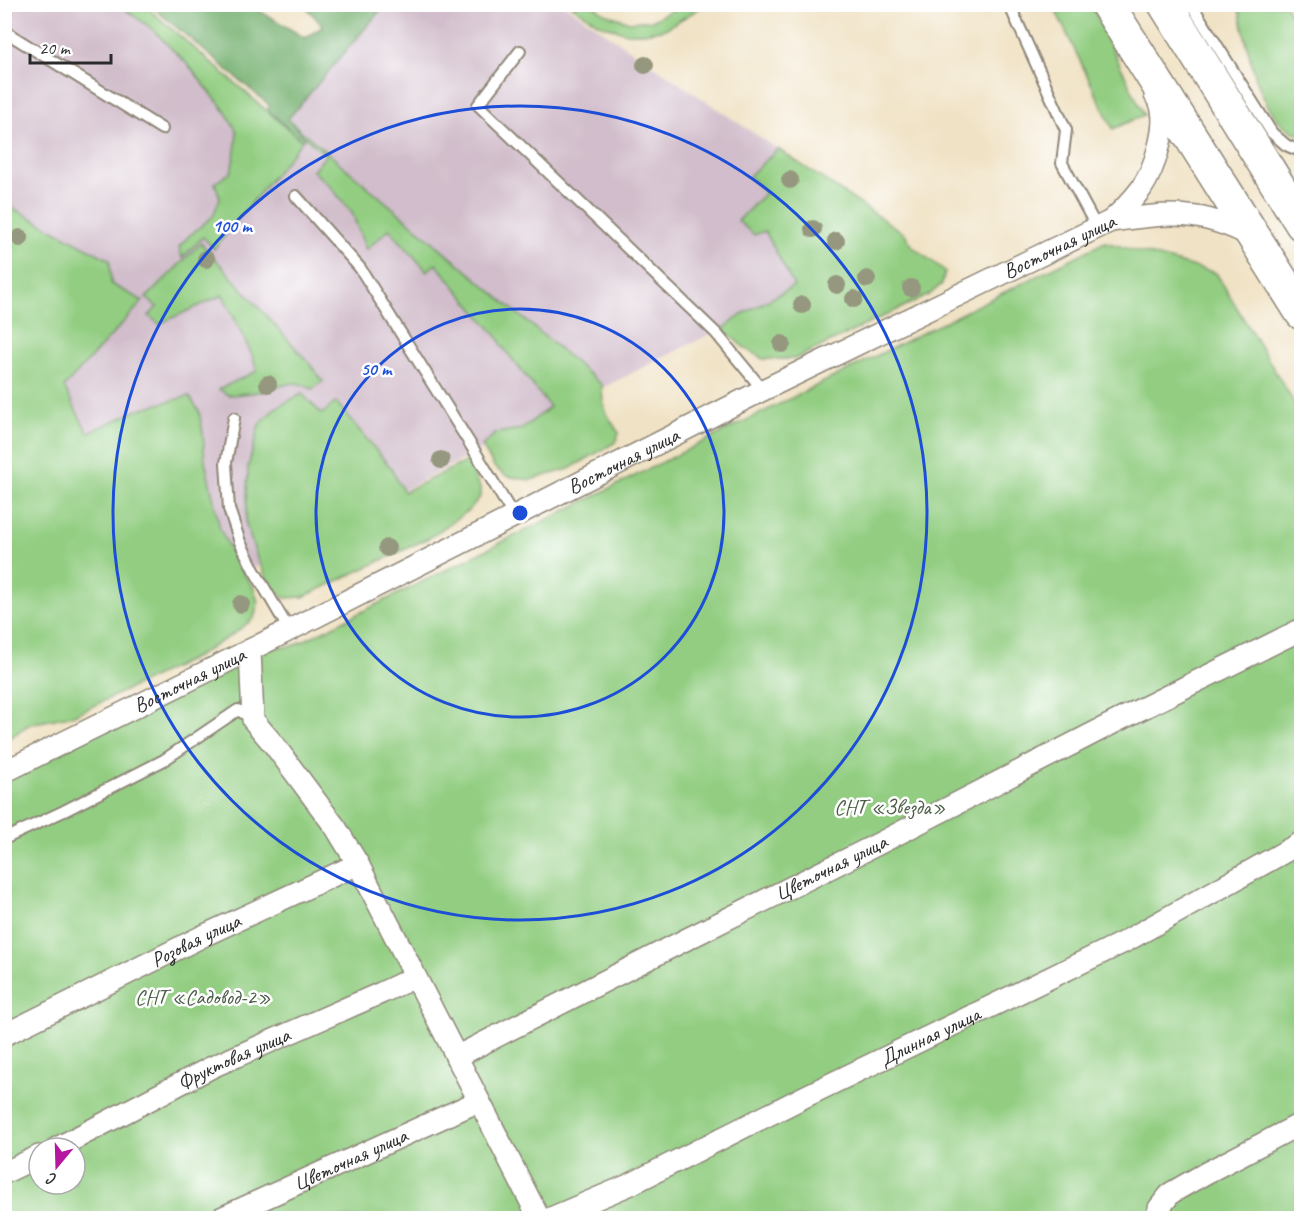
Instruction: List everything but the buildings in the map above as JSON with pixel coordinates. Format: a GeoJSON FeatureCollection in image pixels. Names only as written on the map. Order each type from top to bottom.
{"type":"FeatureCollection","features":[{"type":"Feature","properties":{"kind":"main road"},"geometry":{"type":"LineString","coordinates":[[1165,4],[1302,224]]}},
{"type":"Feature","properties":{"kind":"main road"},"geometry":{"type":"LineString","coordinates":[[1110,10],[1302,312]]}},
{"type":"Feature","properties":{"kind":"street"},"geometry":{"type":"LineString","coordinates":[[1104,224],[1132,200],[1143,187],[1156,157],[1161,139],[1162,121],[1160,104],[1119,38],[1110,10]]}},
{"type":"Feature","properties":{"kind":"street","name":"Восточная улица"},"geometry":{"type":"LineString","coordinates":[[4,772],[763,390],[1104,224],[1162,214],[1197,217],[1237,229],[1255,238]]}},
{"type":"Feature","properties":{"kind":"street","name":"Цветочная улица"},"geometry":{"type":"LineString","coordinates":[[456,1057],[1302,629]]}},
{"type":"Feature","properties":{"kind":"street"},"geometry":{"type":"LineString","coordinates":[[250,650],[253,720],[336,828],[358,864],[539,1218]]}},
{"type":"Feature","properties":{"kind":"street","name":"Длинная улица"},"geometry":{"type":"LineString","coordinates":[[551,1218],[631,1184],[804,1097],[1126,941],[1302,842]]}},
{"type":"Feature","properties":{"kind":"street","name":"Розовая улица"},"geometry":{"type":"LineString","coordinates":[[4,1035],[203,936],[358,864]]}},
{"type":"Feature","properties":{"kind":"street","name":"Фруктовая улица"},"geometry":{"type":"LineString","coordinates":[[80,1136],[212,1067],[415,976]]}},
{"type":"Feature","properties":{"kind":"street","name":"Цветочная улица"},"geometry":{"type":"LineString","coordinates":[[221,1218],[480,1101]]}},
{"type":"Feature","properties":{"kind":"street"},"geometry":{"type":"LineString","coordinates":[[1160,1215],[1171,1193],[1302,1123]]}},
{"type":"Feature","properties":{"kind":"street"},"geometry":{"type":"LineString","coordinates":[[4,1173],[27,1162]]}},
{"type":"Feature","properties":{"kind":"lane"},"geometry":{"type":"LineString","coordinates":[[1009,4],[1066,129],[1062,163],[1104,224]]}},
{"type":"Feature","properties":{"kind":"lane"},"geometry":{"type":"LineString","coordinates":[[1191,4],[1272,133],[1286,145],[1302,153]]}},
{"type":"Feature","properties":{"kind":"lane"},"geometry":{"type":"LineString","coordinates":[[4,31],[162,129]]}},
{"type":"Feature","properties":{"kind":"lane"},"geometry":{"type":"LineString","coordinates":[[520,51],[478,105],[716,333],[763,390]]}},
{"type":"Feature","properties":{"kind":"lane"},"geometry":{"type":"LineString","coordinates":[[296,196],[360,268],[513,515]]}},
{"type":"Feature","properties":{"kind":"lane"},"geometry":{"type":"LineString","coordinates":[[234,418],[226,463],[229,509],[240,542],[289,630]]}},
{"type":"Feature","properties":{"kind":"lane"},"geometry":{"type":"LineString","coordinates":[[4,839],[164,760],[238,710],[253,720]]}},
{"type":"Feature","properties":{"kind":"shaded area"},"geometry":{"type":"Polygon","coordinates":[[[5,5],[145,5],[269,111],[372,5],[565,5],[907,236],[538,420],[5,698],[5,5]]]}},
{"type":"Feature","properties":{"kind":"green space"},"geometry":{"type":"Polygon","coordinates":[[[119,5],[144,5],[302,141],[214,249],[203,237],[182,258],[179,247],[213,216],[220,198],[215,183],[231,172],[237,132],[225,111],[190,67],[151,28],[119,5]]]}},
{"type":"Feature","properties":{"kind":"green space"},"geometry":{"type":"Polygon","coordinates":[[[150,5],[250,5],[305,38],[323,26],[304,5],[385,5],[288,119],[305,138],[302,141],[268,110],[269,105],[150,5]]]}},
{"type":"Feature","properties":{"kind":"green space"},"geometry":{"type":"Polygon","coordinates":[[[571,5],[593,5],[604,13],[629,22],[653,20],[682,5],[705,5],[665,29],[627,33],[599,24],[571,5]]]}},
{"type":"Feature","properties":{"kind":"green space"},"geometry":{"type":"Polygon","coordinates":[[[1053,5],[1091,5],[1144,115],[1113,129],[1053,5]]]}},
{"type":"Feature","properties":{"kind":"green space"},"geometry":{"type":"Polygon","coordinates":[[[1238,5],[1285,5],[1301,30],[1301,135],[1286,127],[1264,98],[1250,60],[1238,5]]]}},
{"type":"Feature","properties":{"kind":"green space"},"geometry":{"type":"Polygon","coordinates":[[[290,121],[602,385],[606,411],[619,433],[616,442],[569,469],[530,480],[506,476],[494,467],[482,446],[496,433],[522,429],[550,407],[501,345],[500,340],[436,264],[427,271],[389,229],[366,250],[352,213],[330,186],[313,171],[326,155],[290,121]]]}},
{"type":"Feature","properties":{"kind":"green space"},"geometry":{"type":"Polygon","coordinates":[[[778,149],[905,234],[913,247],[945,271],[942,284],[930,294],[795,359],[763,359],[743,347],[723,329],[743,314],[794,286],[765,231],[754,235],[738,221],[765,193],[749,176],[778,149]]]}},
{"type":"Feature","properties":{"kind":"green space"},"geometry":{"type":"Polygon","coordinates":[[[5,204],[110,260],[111,284],[143,301],[64,387],[88,433],[140,409],[189,396],[199,411],[205,461],[220,529],[238,566],[254,588],[258,603],[254,618],[198,656],[74,715],[30,724],[5,741],[5,204]]]}},
{"type":"Feature","properties":{"kind":"green space","name":"СНТ «Звезда»"},"geometry":{"type":"Polygon","coordinates":[[[1105,242],[1216,273],[1301,414],[1301,1218],[5,1218],[5,781],[250,650],[293,646],[1105,242]]]}},
{"type":"Feature","properties":{"kind":"green space"},"geometry":{"type":"Polygon","coordinates":[[[201,243],[323,381],[312,389],[292,383],[245,394],[228,395],[219,389],[257,371],[252,355],[223,295],[159,324],[149,316],[157,307],[146,298],[201,243]]]}},
{"type":"Feature","properties":{"kind":"green space"},"geometry":{"type":"Polygon","coordinates":[[[302,394],[322,414],[336,402],[390,467],[404,492],[467,461],[480,488],[480,497],[469,510],[429,538],[303,597],[285,598],[271,588],[257,558],[246,524],[248,467],[259,425],[275,408],[302,394]]]}},
{"type":"Feature","properties":{"kind":"park label","name":"СНТ «Садовод-2»"},"geometry":{"type":"Point","coordinates":[203,997]}}]}
